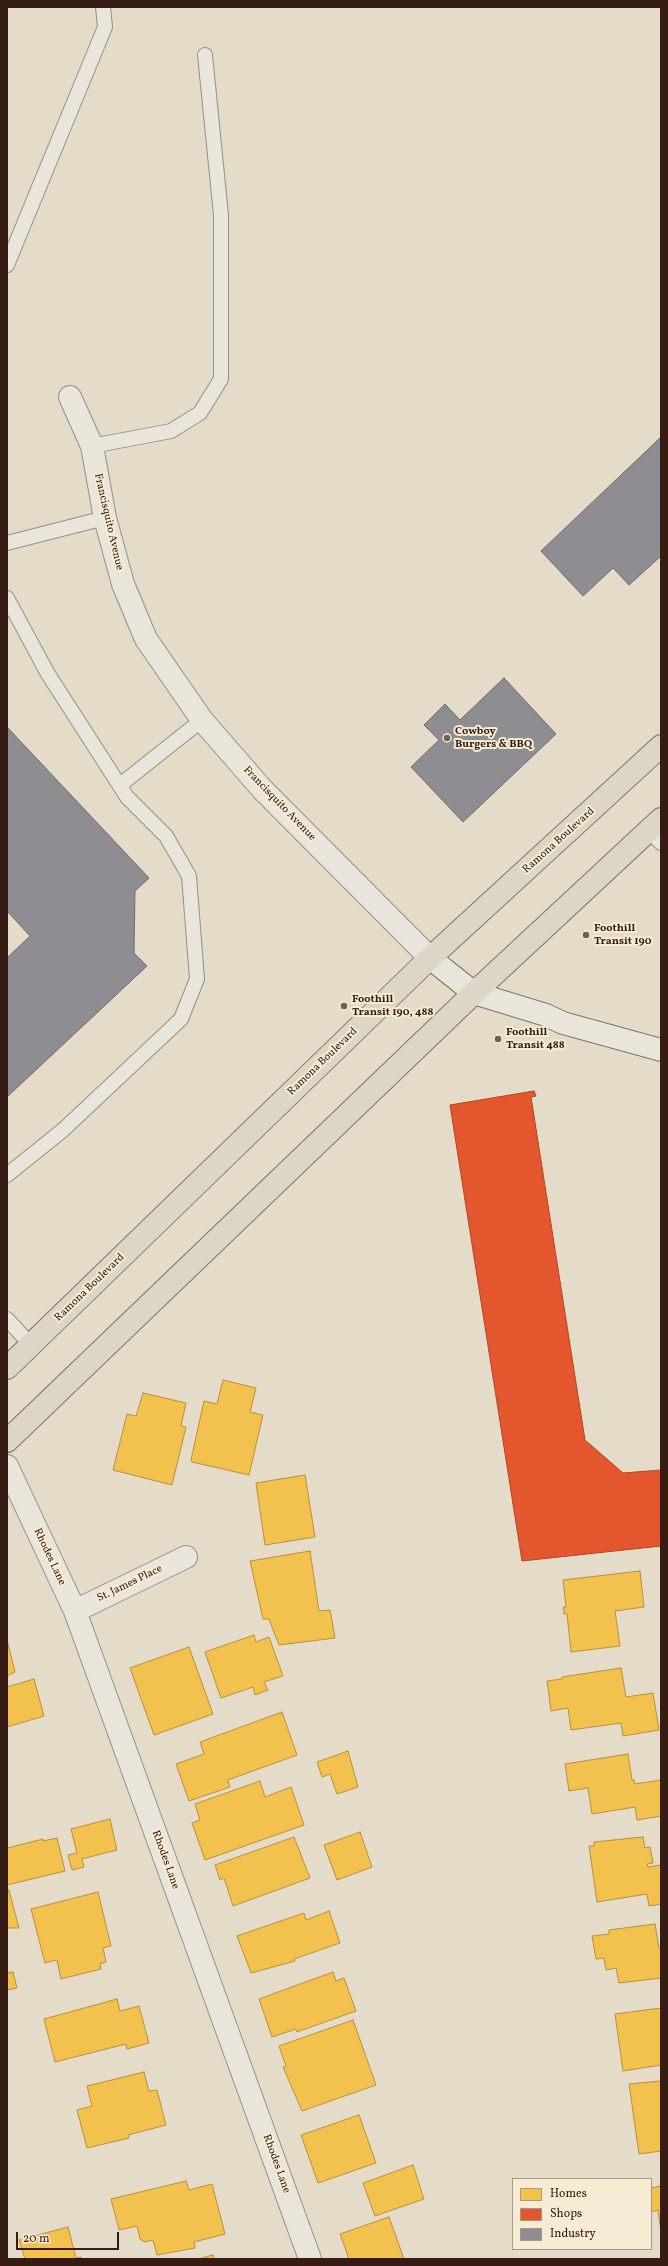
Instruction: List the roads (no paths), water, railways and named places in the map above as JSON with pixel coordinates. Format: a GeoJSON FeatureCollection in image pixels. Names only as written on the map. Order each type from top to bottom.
{"type":"FeatureCollection","features":[{"type":"Feature","properties":{"kind":"main road","name":"Ramona Boulevard"},"geometry":{"type":"LineString","coordinates":[[7,1368],[430,958],[661,746]]}},
{"type":"Feature","properties":{"kind":"main road"},"geometry":{"type":"LineString","coordinates":[[7,1441],[474,993],[657,831]]}},
{"type":"Feature","properties":{"kind":"street","name":"Francisquito Avenue"},"geometry":{"type":"LineString","coordinates":[[70,397],[92,446],[105,518],[123,584],[146,639],[202,720],[262,789],[430,958],[474,993],[546,1015],[562,1023],[661,1050]]}},
{"type":"Feature","properties":{"kind":"street","name":"Rhodes Lane"},"geometry":{"type":"LineString","coordinates":[[7,1466],[75,1611],[310,2259]]}},
{"type":"Feature","properties":{"kind":"street","name":"St. James Place"},"geometry":{"type":"LineString","coordinates":[[75,1611],[186,1557]]}},
{"type":"Feature","properties":{"kind":"lane"},"geometry":{"type":"LineString","coordinates":[[7,265],[105,27],[103,7]]}},
{"type":"Feature","properties":{"kind":"lane"},"geometry":{"type":"LineString","coordinates":[[92,446],[171,431],[200,413],[221,379],[221,215],[205,55]]}},
{"type":"Feature","properties":{"kind":"lane"},"geometry":{"type":"LineString","coordinates":[[7,543],[105,518]]}},
{"type":"Feature","properties":{"kind":"lane"},"geometry":{"type":"LineString","coordinates":[[7,598],[48,674],[127,797],[166,836],[188,876],[197,979],[181,1019],[63,1130],[7,1175]]}},
{"type":"Feature","properties":{"kind":"lane"},"geometry":{"type":"LineString","coordinates":[[120,785],[202,720]]}},
{"type":"Feature","properties":{"kind":"lane"},"geometry":{"type":"LineString","coordinates":[[7,1319],[31,1345]]}},
{"type":"Feature","properties":{"kind":"place","name":"Cowboy Burgers & BBQ"},"geometry":{"type":"Point","coordinates":[447,738]}},
{"type":"Feature","properties":{"kind":"place","name":"Foothill Transit 190"},"geometry":{"type":"Point","coordinates":[586,935]}},
{"type":"Feature","properties":{"kind":"place","name":"Foothill Transit 190, 488"},"geometry":{"type":"Point","coordinates":[344,1006]}},
{"type":"Feature","properties":{"kind":"place","name":"Foothill Transit 488"},"geometry":{"type":"Point","coordinates":[498,1039]}}]}
